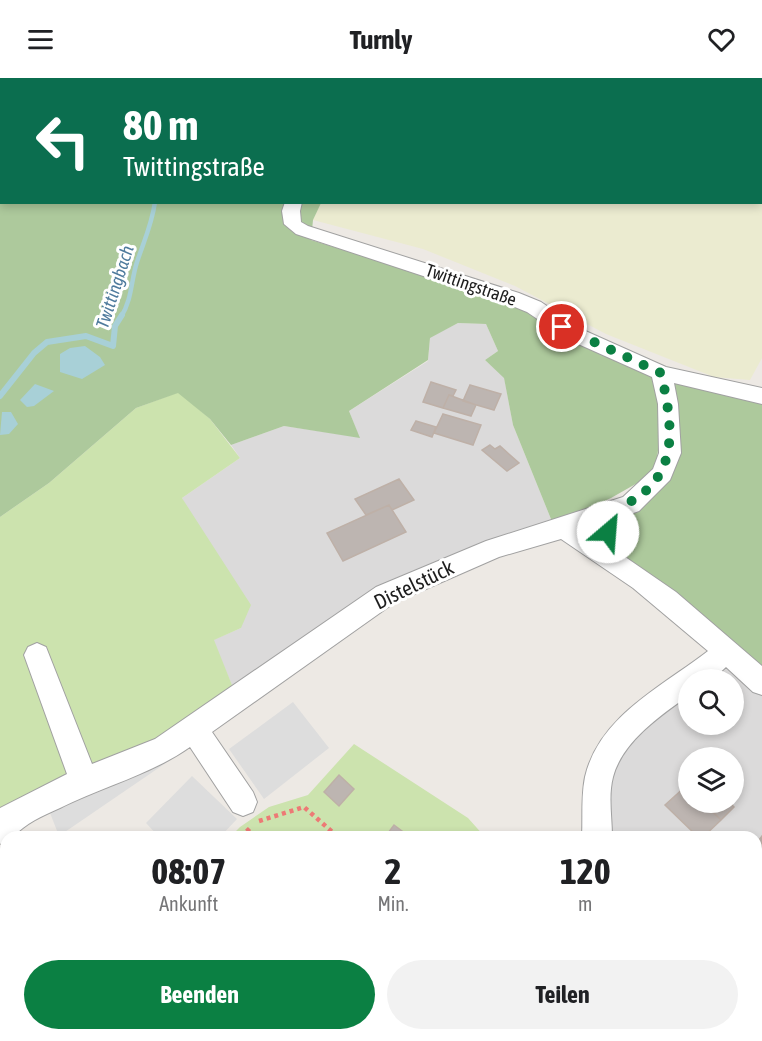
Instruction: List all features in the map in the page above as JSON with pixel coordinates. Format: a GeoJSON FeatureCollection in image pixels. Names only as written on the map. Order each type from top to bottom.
{"type":"FeatureCollection","features":[{"type":"Feature","properties":{"kind":"lane","name":"Twittingstraße"},"geometry":{"type":"LineString","coordinates":[[293,204],[291,210],[293,224],[302,230],[512,298],[534,307],[574,334],[661,373]]}},
{"type":"Feature","properties":{"kind":"lane"},"geometry":{"type":"LineString","coordinates":[[661,373],[762,396]]}},
{"type":"Feature","properties":{"kind":"lane","name":"Distelstück"},"geometry":{"type":"LineString","coordinates":[[0,829],[14,815],[84,781],[164,749],[385,595],[494,548],[564,528],[631,504],[662,474],[670,453],[668,404],[661,373]]}},
{"type":"Feature","properties":{"kind":"lane"},"geometry":{"type":"LineString","coordinates":[[604,552],[611,511]]}},
{"type":"Feature","properties":{"kind":"lane"},"geometry":{"type":"LineString","coordinates":[[564,528],[604,552],[728,651],[762,683]]}},
{"type":"Feature","properties":{"kind":"lane"},"geometry":{"type":"LineString","coordinates":[[704,669],[728,651]]}},
{"type":"Feature","properties":{"kind":"lane"},"geometry":{"type":"LineString","coordinates":[[37,655],[84,781]]}},
{"type":"Feature","properties":{"kind":"lane"},"geometry":{"type":"LineString","coordinates":[[597,831],[600,774],[617,740],[640,718],[678,689]]}},
{"type":"Feature","properties":{"kind":"lane"},"geometry":{"type":"LineString","coordinates":[[193,729],[243,802]]}},
{"type":"Feature","properties":{"kind":"path"},"geometry":{"type":"LineString","coordinates":[[247,831],[255,822],[304,807],[331,831]]}},
{"type":"Feature","properties":{"kind":"shaded area"},"geometry":{"type":"Polygon","coordinates":[[[458,323],[486,324],[498,351],[485,360],[504,377],[513,425],[553,524],[474,549],[234,690],[213,640],[241,628],[182,498],[240,458],[231,445],[284,426],[359,437],[349,411],[428,361],[430,337],[458,323]]]}},
{"type":"Feature","properties":{"kind":"shaded area"},"geometry":{"type":"Polygon","coordinates":[[[727,651],[762,683],[762,831],[597,831],[600,774],[678,688],[678,735],[744,735],[744,669],[704,669],[727,651]]]}},
{"type":"Feature","properties":{"kind":"shaded area"},"geometry":{"type":"Polygon","coordinates":[[[293,702],[329,748],[264,799],[229,749],[293,702]]]}},
{"type":"Feature","properties":{"kind":"shaded area"},"geometry":{"type":"Polygon","coordinates":[[[172,743],[179,754],[66,831],[57,831],[45,800],[172,743]]]}},
{"type":"Feature","properties":{"kind":"shaded area"},"geometry":{"type":"Polygon","coordinates":[[[192,776],[237,819],[226,831],[153,831],[146,823],[192,776]]]}},
{"type":"Feature","properties":{"kind":"green space"},"geometry":{"type":"Polygon","coordinates":[[[0,204],[321,204],[313,220],[311,240],[493,296],[535,314],[651,375],[655,387],[659,411],[659,437],[655,473],[611,498],[553,524],[513,425],[504,378],[485,360],[498,351],[486,324],[458,323],[430,338],[428,360],[349,411],[360,438],[284,426],[231,445],[210,419],[178,393],[136,408],[49,483],[0,517],[0,204]]]}},
{"type":"Feature","properties":{"kind":"green space"},"geometry":{"type":"Polygon","coordinates":[[[320,204],[762,204],[762,358],[750,380],[714,377],[606,334],[515,286],[423,249],[313,220],[320,204]]]}},
{"type":"Feature","properties":{"kind":"green space"},"geometry":{"type":"Polygon","coordinates":[[[661,373],[762,396],[762,676],[578,530],[662,474],[661,373]]]}},
{"type":"Feature","properties":{"kind":"green space"},"geometry":{"type":"Polygon","coordinates":[[[179,392],[210,419],[240,458],[182,498],[251,605],[241,628],[214,640],[234,690],[135,751],[0,817],[0,517],[49,483],[136,408],[179,392]]]}},
{"type":"Feature","properties":{"kind":"green space"},"geometry":{"type":"Polygon","coordinates":[[[354,744],[468,818],[480,831],[236,831],[269,807],[308,795],[354,744]]]}},
{"type":"Feature","properties":{"kind":"water"},"geometry":{"type":"Polygon","coordinates":[[[85,346],[100,357],[105,365],[82,379],[60,372],[60,354],[70,348],[85,346]]]}},
{"type":"Feature","properties":{"kind":"water"},"geometry":{"type":"Polygon","coordinates":[[[35,384],[54,391],[34,406],[27,407],[20,400],[35,384]]]}},
{"type":"Feature","properties":{"kind":"water"},"geometry":{"type":"Polygon","coordinates":[[[2,412],[11,412],[18,424],[9,434],[0,435],[2,412]]]}},
{"type":"Feature","properties":{"kind":"building"},"geometry":{"type":"Polygon","coordinates":[[[431,382],[456,390],[453,396],[449,395],[443,408],[423,402],[431,382]]]}},
{"type":"Feature","properties":{"kind":"building"},"geometry":{"type":"Polygon","coordinates":[[[470,385],[501,394],[494,410],[463,401],[470,385]]]}},
{"type":"Feature","properties":{"kind":"building"},"geometry":{"type":"Polygon","coordinates":[[[449,395],[476,405],[471,416],[443,408],[449,395]]]}},
{"type":"Feature","properties":{"kind":"building"},"geometry":{"type":"Polygon","coordinates":[[[443,414],[481,425],[473,445],[434,433],[443,414]]]}},
{"type":"Feature","properties":{"kind":"building"},"geometry":{"type":"Polygon","coordinates":[[[416,421],[436,427],[432,437],[411,430],[416,421]]]}},
{"type":"Feature","properties":{"kind":"building"},"geometry":{"type":"Polygon","coordinates":[[[490,445],[495,449],[500,446],[519,463],[507,471],[482,450],[490,445]]]}},
{"type":"Feature","properties":{"kind":"building"},"geometry":{"type":"Polygon","coordinates":[[[399,479],[414,500],[392,510],[389,505],[366,515],[355,499],[399,479]]]}},
{"type":"Feature","properties":{"kind":"building"},"geometry":{"type":"Polygon","coordinates":[[[389,505],[406,532],[343,561],[327,533],[389,505]]]}},
{"type":"Feature","properties":{"kind":"building"},"geometry":{"type":"Polygon","coordinates":[[[339,775],[354,789],[339,806],[324,792],[339,775]]]}},
{"type":"Feature","properties":{"kind":"building"},"geometry":{"type":"Polygon","coordinates":[[[678,793],[678,813],[714,813],[721,820],[709,831],[692,831],[665,805],[678,793]]]}},
{"type":"Feature","properties":{"kind":"building"},"geometry":{"type":"Polygon","coordinates":[[[714,813],[728,813],[721,820],[714,813]]]}},
{"type":"Feature","properties":{"kind":"building"},"geometry":{"type":"Polygon","coordinates":[[[394,825],[402,831],[390,831],[394,825]]]}},
{"type":"Feature","properties":{"kind":"waterway","name":"Twittingbach"},"geometry":{"type":"LineString","coordinates":[[121,317],[127,304],[155,204]]}},
{"type":"Feature","properties":{"kind":"waterway"},"geometry":{"type":"LineString","coordinates":[[0,396],[34,353],[47,342],[86,336],[113,346],[115,326],[122,315]]}},
{"type":"Feature","properties":{"kind":"route"},"geometry":{"type":"LineString","coordinates":[[562,327],[661,373],[668,404],[671,431],[670,453],[662,474],[631,504],[611,511],[608,532]]}}]}
